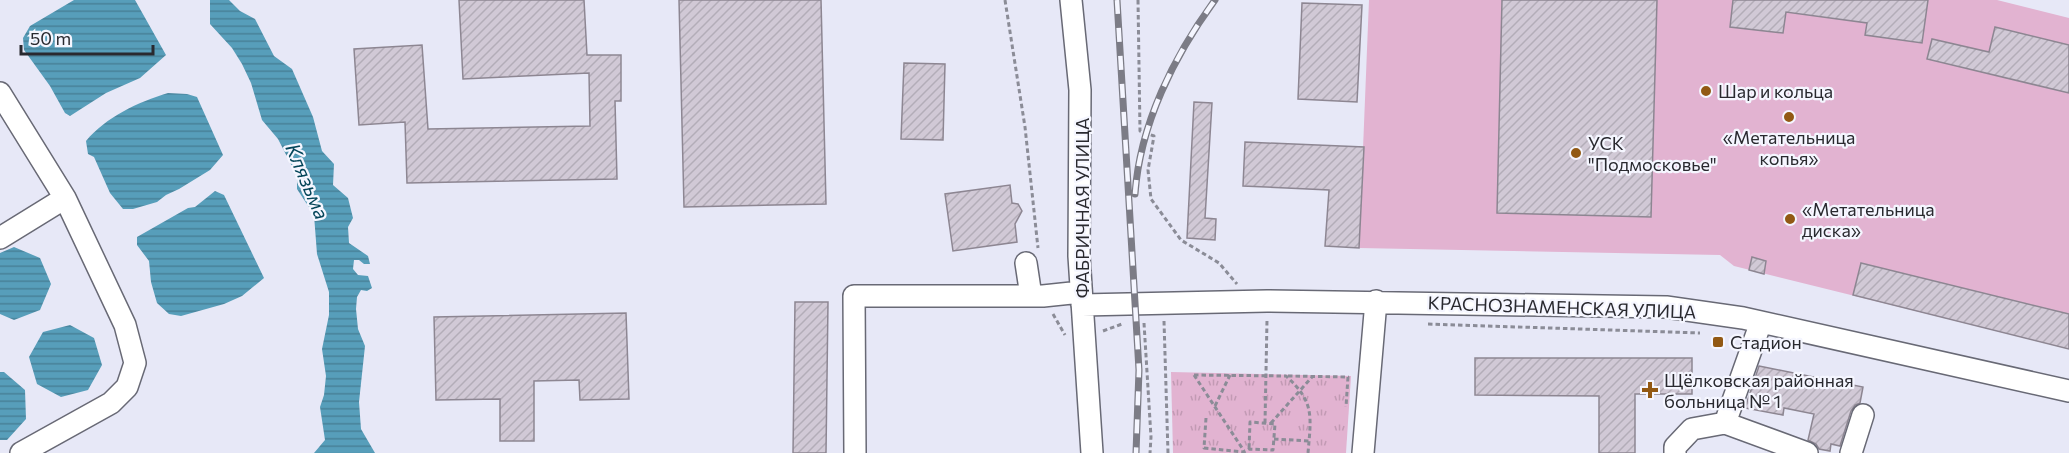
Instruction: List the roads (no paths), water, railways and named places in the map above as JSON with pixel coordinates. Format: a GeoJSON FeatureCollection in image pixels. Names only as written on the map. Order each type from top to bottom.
{"type":"FeatureCollection","features":[{"type":"Feature","properties":{"kind":"street","name":"ФАБРИЧНАЯ УЛИЦА"},"geometry":{"type":"LineString","coordinates":[[1071,0],[1079,62],[1081,298],[1092,453]]}},
{"type":"Feature","properties":{"kind":"street"},"geometry":{"type":"LineString","coordinates":[[0,93],[64,198],[125,325],[135,363],[127,387],[111,403],[21,453]]}},
{"type":"Feature","properties":{"kind":"street"},"geometry":{"type":"LineString","coordinates":[[0,238],[64,198]]}},
{"type":"Feature","properties":{"kind":"street"},"geometry":{"type":"LineString","coordinates":[[1031,296],[1032,257]]}},
{"type":"Feature","properties":{"kind":"street","name":"КРАСНОЗНАМЕНСКАЯ УЛИЦА"},"geometry":{"type":"LineString","coordinates":[[855,453],[854,296],[1031,296],[1666,307],[1761,322],[2069,391]]}},
{"type":"Feature","properties":{"kind":"street"},"geometry":{"type":"LineString","coordinates":[[1363,453],[1376,301]]}},
{"type":"Feature","properties":{"kind":"street"},"geometry":{"type":"LineString","coordinates":[[1725,423],[1761,322]]}},
{"type":"Feature","properties":{"kind":"street"},"geometry":{"type":"LineString","coordinates":[[1851,453],[1863,415]]}},
{"type":"Feature","properties":{"kind":"street"},"geometry":{"type":"LineString","coordinates":[[1675,453],[1676,447],[1692,429],[1725,423],[1807,453]]}},
{"type":"Feature","properties":{"kind":"water"},"geometry":{"type":"Polygon","coordinates":[[[74,0],[135,0],[166,55],[140,78],[106,93],[70,116],[65,113],[50,86],[24,50],[23,38],[30,26],[74,0]]]}},
{"type":"Feature","properties":{"kind":"water","name":"Клязьма"},"geometry":{"type":"Polygon","coordinates":[[[210,0],[229,0],[240,11],[255,19],[274,56],[292,69],[313,117],[322,151],[334,164],[333,185],[348,198],[353,218],[348,227],[349,243],[368,256],[370,264],[354,260],[353,269],[358,275],[368,276],[372,288],[367,291],[361,290],[357,297],[356,309],[358,329],[365,346],[359,402],[361,429],[375,453],[314,453],[325,440],[320,407],[326,376],[322,349],[329,315],[329,292],[317,254],[314,215],[297,189],[297,176],[278,139],[262,120],[251,83],[242,64],[232,48],[210,24],[210,0]]]}},
{"type":"Feature","properties":{"kind":"water"},"geometry":{"type":"Polygon","coordinates":[[[168,93],[197,97],[223,155],[210,170],[157,202],[133,209],[123,209],[110,193],[94,157],[88,154],[86,141],[94,132],[123,111],[168,93]]]}},
{"type":"Feature","properties":{"kind":"water"},"geometry":{"type":"Polygon","coordinates":[[[215,191],[224,195],[264,278],[242,296],[224,304],[181,316],[169,314],[157,303],[151,282],[149,261],[137,245],[137,237],[188,208],[195,207],[215,191]]]}},
{"type":"Feature","properties":{"kind":"water"},"geometry":{"type":"Polygon","coordinates":[[[14,247],[40,258],[51,284],[40,310],[14,320],[0,314],[0,253],[14,247]]]}},
{"type":"Feature","properties":{"kind":"water"},"geometry":{"type":"Polygon","coordinates":[[[70,325],[94,338],[102,365],[88,390],[61,397],[37,384],[29,357],[43,332],[70,325]]]}},
{"type":"Feature","properties":{"kind":"water"},"geometry":{"type":"Polygon","coordinates":[[[0,372],[4,372],[25,390],[26,419],[7,440],[0,440],[0,372]]]}},
{"type":"Feature","properties":{"kind":"railway"},"geometry":{"type":"LineString","coordinates":[[1117,0],[1139,370],[1136,453]]}},
{"type":"Feature","properties":{"kind":"railway"},"geometry":{"type":"LineString","coordinates":[[1135,194],[1144,142],[1162,92],[1186,44],[1215,0]]}},
{"type":"Feature","properties":{"kind":"place","name":"Шар и кольца"},"geometry":{"type":"Point","coordinates":[1706,91]}},
{"type":"Feature","properties":{"kind":"place","name":"«Метательница копья»"},"geometry":{"type":"Point","coordinates":[1789,117]}},
{"type":"Feature","properties":{"kind":"place","name":"УСК \"Подмосковье\""},"geometry":{"type":"Point","coordinates":[1576,153]}},
{"type":"Feature","properties":{"kind":"place","name":"«Метательница диска»"},"geometry":{"type":"Point","coordinates":[1790,219]}},
{"type":"Feature","properties":{"kind":"place","name":"Стадион"},"geometry":{"type":"Point","coordinates":[1718,342]}},
{"type":"Feature","properties":{"kind":"place","name":"Щёлковская районная больница № 1"},"geometry":{"type":"Point","coordinates":[1650,390]}}]}
